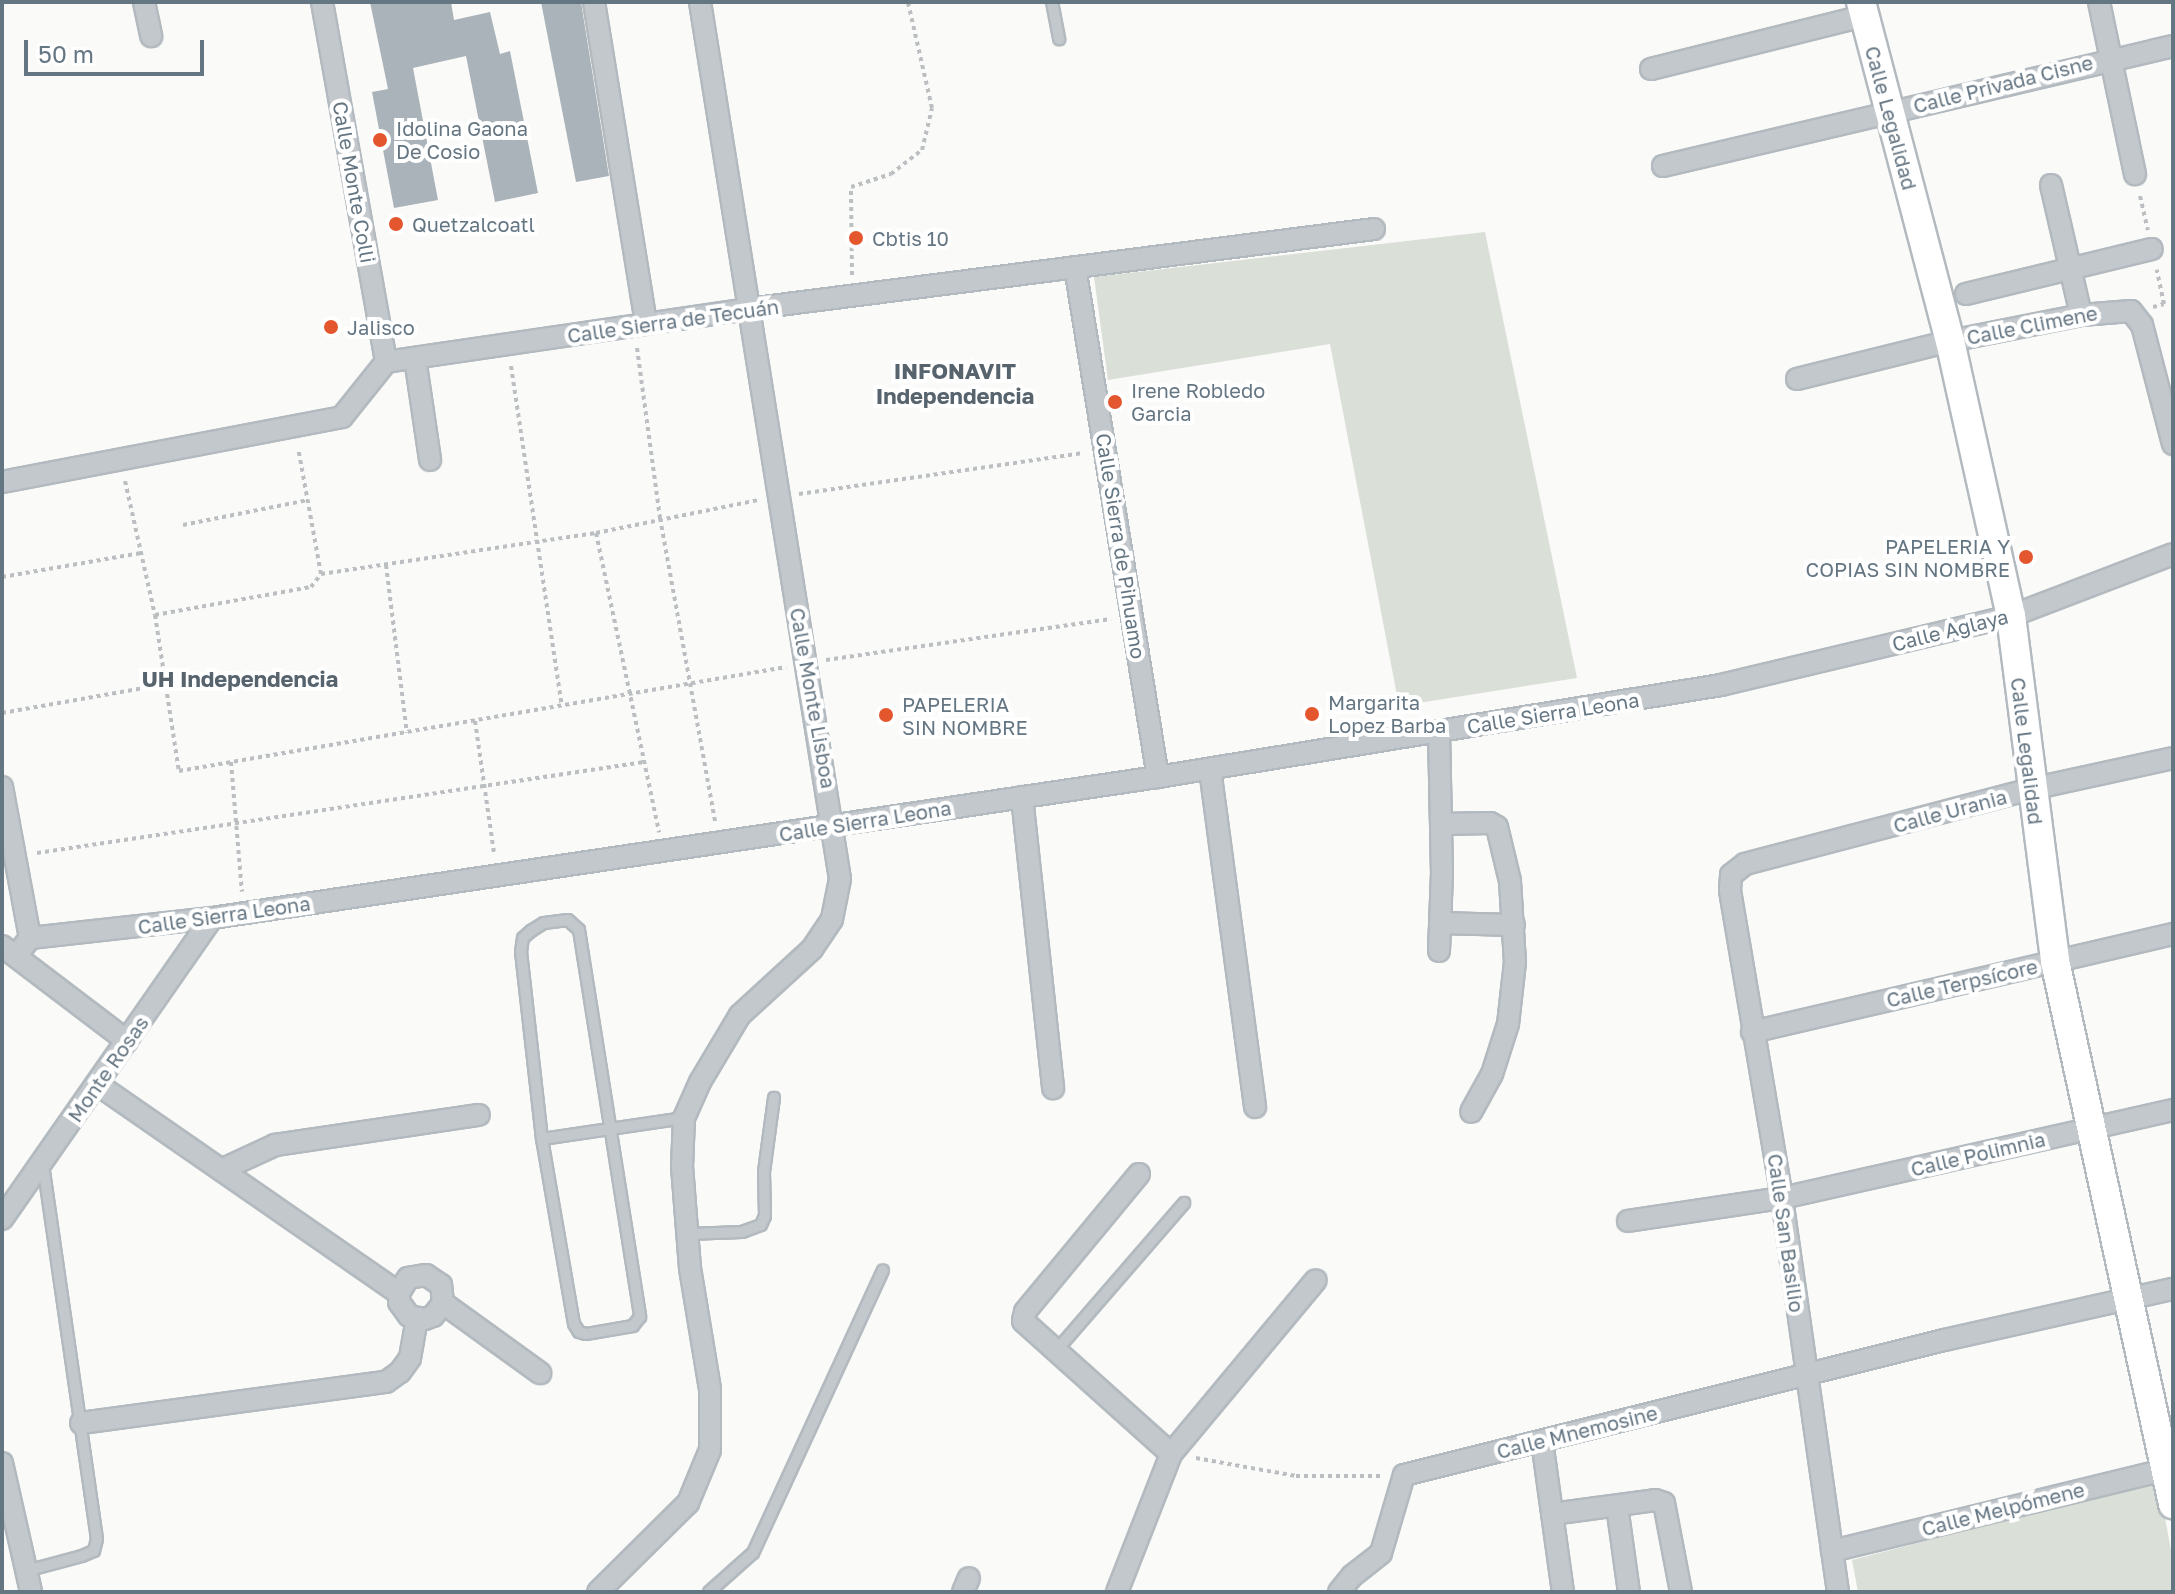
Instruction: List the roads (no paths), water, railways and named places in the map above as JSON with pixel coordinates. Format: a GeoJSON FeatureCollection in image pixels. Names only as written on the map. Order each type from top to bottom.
{"type":"FeatureCollection","features":[{"type":"Feature","properties":{"kind":"street"},"geometry":{"type":"LineString","coordinates":[[144,2],[151,36]]}},
{"type":"Feature","properties":{"kind":"street","name":"Calle Monte Colli"},"geometry":{"type":"LineString","coordinates":[[322,2],[386,362]]}},
{"type":"Feature","properties":{"kind":"street"},"geometry":{"type":"LineString","coordinates":[[594,2],[640,325]]}},
{"type":"Feature","properties":{"kind":"street","name":"Calle Monte Lisboa"},"geometry":{"type":"LineString","coordinates":[[598,1592],[688,1503],[710,1450],[710,1389],[688,1234],[682,1167],[684,1118],[700,1082],[740,1015],[812,949],[832,919],[840,879],[834,825],[777,497],[700,2]]}},
{"type":"Feature","properties":{"kind":"street"},"geometry":{"type":"LineString","coordinates":[[2099,2],[2135,174]]}},
{"type":"Feature","properties":{"kind":"street"},"geometry":{"type":"LineString","coordinates":[[1651,69],[1863,9]]}},
{"type":"Feature","properties":{"kind":"street","name":"Calle Legalidad"},"geometry":{"type":"LineString","coordinates":[[1863,9],[1950,341],[2011,616],[2055,961],[2169,1469],[2173,1504]]}},
{"type":"Feature","properties":{"kind":"street","name":"Calle Privada Cisne"},"geometry":{"type":"LineString","coordinates":[[1663,166],[2110,58],[2173,46]]}},
{"type":"Feature","properties":{"kind":"street"},"geometry":{"type":"LineString","coordinates":[[2051,185],[2081,315]]}},
{"type":"Feature","properties":{"kind":"street","name":"Calle Sierra de Tecuán"},"geometry":{"type":"LineString","coordinates":[[386,362],[748,309],[1374,229]]}},
{"type":"Feature","properties":{"kind":"street"},"geometry":{"type":"LineString","coordinates":[[1966,294],[2152,249]]}},
{"type":"Feature","properties":{"kind":"street","name":"Calle Sierra de Pihuamo"},"geometry":{"type":"LineString","coordinates":[[1075,267],[1158,777]]}},
{"type":"Feature","properties":{"kind":"street","name":"Calle Climene"},"geometry":{"type":"LineString","coordinates":[[1797,379],[1950,341],[2081,315],[2131,311],[2142,325],[2173,444]]}},
{"type":"Feature","properties":{"kind":"street"},"geometry":{"type":"LineString","coordinates":[[415,358],[430,460]]}},
{"type":"Feature","properties":{"kind":"street"},"geometry":{"type":"LineString","coordinates":[[2,482],[342,417],[386,362]]}},
{"type":"Feature","properties":{"kind":"street","name":"Calle Aglaya"},"geometry":{"type":"LineString","coordinates":[[1721,685],[2011,616],[2173,554]]}},
{"type":"Feature","properties":{"kind":"street","name":"Calle Sierra Leona"},"geometry":{"type":"LineString","coordinates":[[30,938],[212,918],[718,843],[1210,769],[1721,685]]}},
{"type":"Feature","properties":{"kind":"street"},"geometry":{"type":"LineString","coordinates":[[1439,731],[1442,824],[1439,951]]}},
{"type":"Feature","properties":{"kind":"street","name":"Calle Urania"},"geometry":{"type":"LineString","coordinates":[[1731,875],[1745,864],[2031,789],[2173,758]]}},
{"type":"Feature","properties":{"kind":"street"},"geometry":{"type":"LineString","coordinates":[[1210,769],[1255,1107]]}},
{"type":"Feature","properties":{"kind":"street"},"geometry":{"type":"LineString","coordinates":[[2,787],[30,938],[9,951],[127,1041]]}},
{"type":"Feature","properties":{"kind":"street"},"geometry":{"type":"LineString","coordinates":[[1022,797],[1053,1088]]}},
{"type":"Feature","properties":{"kind":"street"},"geometry":{"type":"LineString","coordinates":[[1442,824],[1490,823],[1497,827],[1510,881],[1515,962],[1508,1024],[1492,1074],[1471,1112]]}},
{"type":"Feature","properties":{"kind":"street","name":"Calle San Basilio"},"geometry":{"type":"LineString","coordinates":[[1731,875],[1730,890],[1782,1198],[1838,1592]]}},
{"type":"Feature","properties":{"kind":"street","name":"Monte Rosas"},"geometry":{"type":"LineString","coordinates":[[2,1219],[212,918]]}},
{"type":"Feature","properties":{"kind":"street"},"geometry":{"type":"LineString","coordinates":[[1440,923],[1514,925]]}},
{"type":"Feature","properties":{"kind":"street","name":"Calle Terpsícore"},"geometry":{"type":"LineString","coordinates":[[1752,1032],[2173,934]]}},
{"type":"Feature","properties":{"kind":"street"},"geometry":{"type":"LineString","coordinates":[[97,1084],[399,1293]]}},
{"type":"Feature","properties":{"kind":"street","name":"Calle Polimnia"},"geometry":{"type":"LineString","coordinates":[[1628,1221],[1782,1198],[2173,1110]]}},
{"type":"Feature","properties":{"kind":"street"},"geometry":{"type":"LineString","coordinates":[[221,1170],[275,1145],[479,1115]]}},
{"type":"Feature","properties":{"kind":"street"},"geometry":{"type":"LineString","coordinates":[[1139,1174],[1025,1312],[1023,1321],[1171,1454]]}},
{"type":"Feature","properties":{"kind":"street"},"geometry":{"type":"LineString","coordinates":[[426,1275],[441,1285],[443,1303],[433,1316],[417,1319],[402,1310],[399,1293],[408,1278],[426,1275]]}},
{"type":"Feature","properties":{"kind":"street"},"geometry":{"type":"LineString","coordinates":[[1117,1592],[1171,1454],[1316,1280]]}},
{"type":"Feature","properties":{"kind":"street","name":"Calle Mnemosine"},"geometry":{"type":"LineString","coordinates":[[1339,1592],[1352,1576],[1381,1553],[1404,1475],[1807,1375],[2173,1289]]}},
{"type":"Feature","properties":{"kind":"street"},"geometry":{"type":"LineString","coordinates":[[443,1303],[540,1373]]}},
{"type":"Feature","properties":{"kind":"street"},"geometry":{"type":"LineString","coordinates":[[81,1423],[386,1382],[400,1372],[410,1358],[417,1319]]}},
{"type":"Feature","properties":{"kind":"street"},"geometry":{"type":"LineString","coordinates":[[1542,1441],[1563,1592]]}},
{"type":"Feature","properties":{"kind":"street"},"geometry":{"type":"LineString","coordinates":[[2,1463],[31,1592]]}},
{"type":"Feature","properties":{"kind":"street","name":"Calle Melpómene"},"geometry":{"type":"LineString","coordinates":[[1832,1551],[2169,1469]]}},
{"type":"Feature","properties":{"kind":"street"},"geometry":{"type":"LineString","coordinates":[[1552,1514],[1655,1500],[1667,1507],[1681,1592]]}},
{"type":"Feature","properties":{"kind":"street"},"geometry":{"type":"LineString","coordinates":[[1617,1506],[1629,1592]]}},
{"type":"Feature","properties":{"kind":"lane"},"geometry":{"type":"LineString","coordinates":[[1052,2],[1059,39]]}},
{"type":"Feature","properties":{"kind":"lane"},"geometry":{"type":"LineString","coordinates":[[568,920],[579,930],[640,1317],[633,1326],[586,1334],[579,1332],[574,1324],[542,1139],[521,952],[523,938],[531,931],[544,923],[568,920]]}},
{"type":"Feature","properties":{"kind":"lane"},"geometry":{"type":"LineString","coordinates":[[688,1234],[742,1232],[761,1225],[774,1098]]}},
{"type":"Feature","properties":{"kind":"lane"},"geometry":{"type":"LineString","coordinates":[[542,1139],[684,1118]]}},
{"type":"Feature","properties":{"kind":"lane"},"geometry":{"type":"LineString","coordinates":[[26,1571],[94,1551],[97,1539],[43,1163]]}},
{"type":"Feature","properties":{"kind":"lane"},"geometry":{"type":"LineString","coordinates":[[1056,1351],[1184,1203]]}},
{"type":"Feature","properties":{"kind":"lane"},"geometry":{"type":"LineString","coordinates":[[709,1592],[753,1553],[883,1270]]}},
{"type":"Feature","properties":{"kind":"place","name":"Idolina Gaona De Cosio"},"geometry":{"type":"Point","coordinates":[380,140]}},
{"type":"Feature","properties":{"kind":"place","name":"Quetzalcoatl"},"geometry":{"type":"Point","coordinates":[396,224]}},
{"type":"Feature","properties":{"kind":"place","name":"Cbtis 10"},"geometry":{"type":"Point","coordinates":[856,238]}},
{"type":"Feature","properties":{"kind":"place","name":"Jalisco"},"geometry":{"type":"Point","coordinates":[331,327]}},
{"type":"Feature","properties":{"kind":"place","name":"Irene Robledo Garcia"},"geometry":{"type":"Point","coordinates":[1115,402]}},
{"type":"Feature","properties":{"kind":"place","name":"PAPELERIA Y COPIAS SIN NOMBRE"},"geometry":{"type":"Point","coordinates":[2026,557]}},
{"type":"Feature","properties":{"kind":"place","name":"Margarita Lopez Barba"},"geometry":{"type":"Point","coordinates":[1312,714]}},
{"type":"Feature","properties":{"kind":"place","name":"PAPELERIA SIN NOMBRE"},"geometry":{"type":"Point","coordinates":[886,715]}},
{"type":"Feature","properties":{"kind":"district","name":"INFONAVIT Independencia"},"geometry":{"type":"Point","coordinates":[955,382]}},
{"type":"Feature","properties":{"kind":"district","name":"UH Independencia"},"geometry":{"type":"Point","coordinates":[240,679]}}]}
